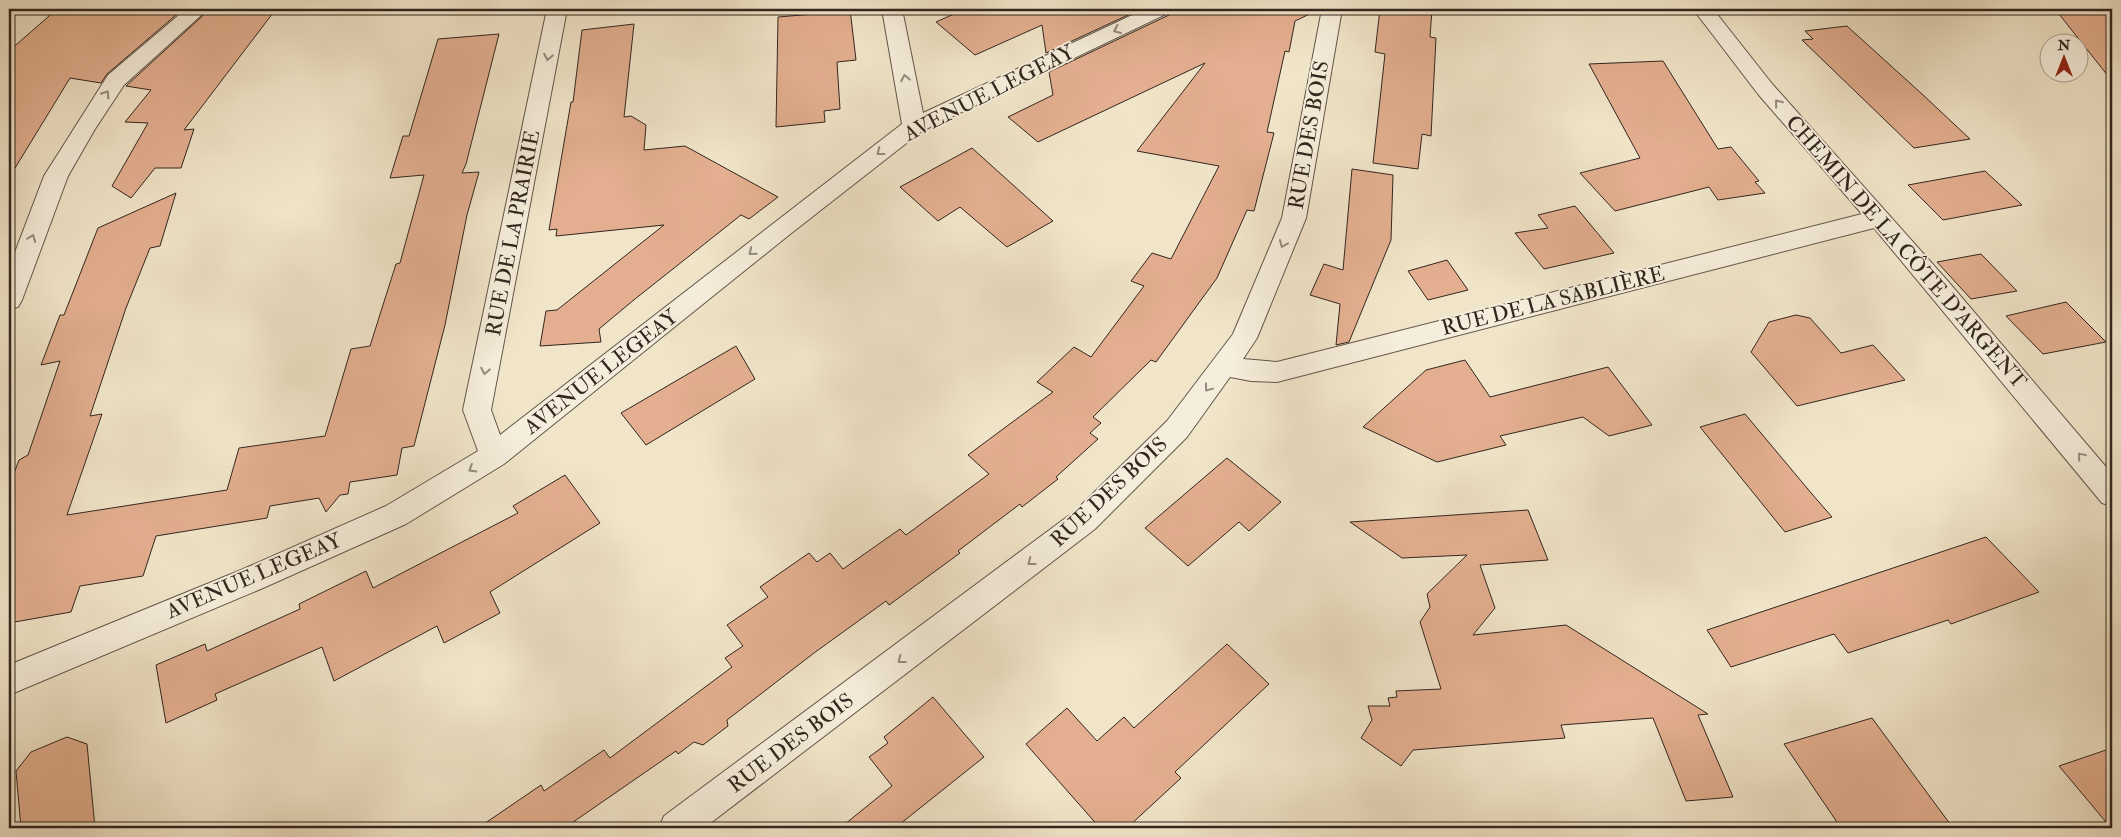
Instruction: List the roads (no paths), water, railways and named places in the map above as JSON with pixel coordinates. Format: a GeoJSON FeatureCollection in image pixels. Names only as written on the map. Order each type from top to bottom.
{"type":"FeatureCollection","features":[{"type":"Feature","properties":{"kind":"street"},"geometry":{"type":"LineString","coordinates":[[9,300],[56,176],[84,128],[116,80],[198,9]]}},
{"type":"Feature","properties":{"kind":"street","name":"RUE DE LA PRAIRIE"},"geometry":{"type":"LineString","coordinates":[[494,456],[478,410],[556,9]]}},
{"type":"Feature","properties":{"kind":"street"},"geometry":{"type":"LineString","coordinates":[[892,9],[914,126]]}},
{"type":"Feature","properties":{"kind":"street","name":"AVENUE LEGEAY"},"geometry":{"type":"LineString","coordinates":[[9,680],[252,579],[396,515],[494,456],[780,229],[914,126],[1161,9]]}},
{"type":"Feature","properties":{"kind":"street","name":"RUE DES BOIS"},"geometry":{"type":"LineString","coordinates":[[676,828],[1085,520],[1177,429],[1244,338],[1294,218],[1332,9]]}},
{"type":"Feature","properties":{"kind":"street","name":"CHEMIN DE LA CÔTE D'ARGENT"},"geometry":{"type":"LineString","coordinates":[[1703,9],[1720,33],[1801,131],[1879,218],[2112,494]]}},
{"type":"Feature","properties":{"kind":"street","name":"RUE DE LA SABLIÈRE"},"geometry":{"type":"LineString","coordinates":[[1225,366],[1251,371],[1277,372],[1879,218]]}}]}
